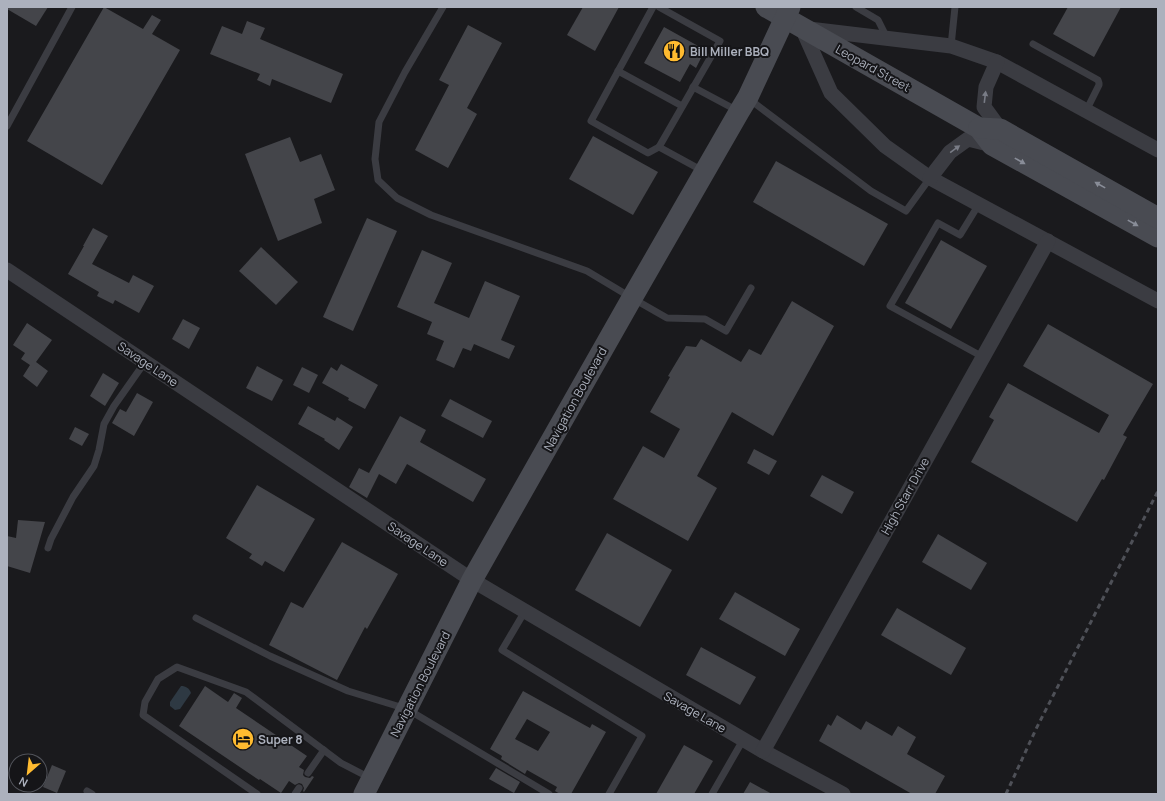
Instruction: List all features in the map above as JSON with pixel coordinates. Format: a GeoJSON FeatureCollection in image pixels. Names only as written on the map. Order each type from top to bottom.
{"type":"FeatureCollection","features":[{"type":"Feature","properties":{"kind":"main road","name":"Leopard Street"},"geometry":{"type":"LineString","coordinates":[[766,7],[787,12],[802,28],[979,128],[1158,218]]}},
{"type":"Feature","properties":{"kind":"main road","name":"Navigation Boulevard"},"geometry":{"type":"LineString","coordinates":[[368,786],[472,580],[632,298],[744,105],[787,12]]}},
{"type":"Feature","properties":{"kind":"main road","name":"Leopard Street"},"geometry":{"type":"LineString","coordinates":[[996,137],[1158,237]]}},
{"type":"Feature","properties":{"kind":"street"},"geometry":{"type":"LineString","coordinates":[[1158,150],[997,62],[951,46],[802,28],[830,93],[885,146],[930,178],[1158,301]]}},
{"type":"Feature","properties":{"kind":"street"},"geometry":{"type":"LineString","coordinates":[[930,178],[950,152],[968,139],[996,137],[984,107],[986,87],[997,62]]}},
{"type":"Feature","properties":{"kind":"street","name":"High Starr Drive"},"geometry":{"type":"LineString","coordinates":[[763,751],[1048,241]]}},
{"type":"Feature","properties":{"kind":"street","name":"Savage Lane"},"geometry":{"type":"LineString","coordinates":[[7,270],[472,580],[743,740],[843,794]]}},
{"type":"Feature","properties":{"kind":"lane"},"geometry":{"type":"LineString","coordinates":[[7,126],[72,7]]}},
{"type":"Feature","properties":{"kind":"lane"},"geometry":{"type":"LineString","coordinates":[[443,7],[379,122],[375,159],[378,180],[397,198],[431,215],[587,271],[667,318],[706,319],[726,331],[751,288]]}},
{"type":"Feature","properties":{"kind":"lane"},"geometry":{"type":"LineString","coordinates":[[653,7],[591,121],[648,153],[659,147],[720,41],[659,7]]}},
{"type":"Feature","properties":{"kind":"lane"},"geometry":{"type":"LineString","coordinates":[[856,7],[878,20],[888,38]]}},
{"type":"Feature","properties":{"kind":"lane"},"geometry":{"type":"LineString","coordinates":[[951,46],[955,7]]}},
{"type":"Feature","properties":{"kind":"lane"},"geometry":{"type":"LineString","coordinates":[[1033,44],[1098,80],[1099,85],[1086,111]]}},
{"type":"Feature","properties":{"kind":"lane"},"geometry":{"type":"LineString","coordinates":[[618,71],[682,106]]}},
{"type":"Feature","properties":{"kind":"lane"},"geometry":{"type":"LineString","coordinates":[[693,87],[744,105],[871,191],[906,211],[930,178]]}},
{"type":"Feature","properties":{"kind":"lane"},"geometry":{"type":"LineString","coordinates":[[659,147],[705,172]]}},
{"type":"Feature","properties":{"kind":"lane"},"geometry":{"type":"LineString","coordinates":[[979,204],[960,235],[938,223],[890,306],[983,357]]}},
{"type":"Feature","properties":{"kind":"lane"},"geometry":{"type":"LineString","coordinates":[[48,548],[51,539],[73,497],[94,466],[104,424],[114,406],[145,362]]}},
{"type":"Feature","properties":{"kind":"lane"},"geometry":{"type":"LineString","coordinates":[[525,611],[502,650],[642,736],[609,794]]}},
{"type":"Feature","properties":{"kind":"lane"},"geometry":{"type":"LineString","coordinates":[[196,618],[270,656],[348,691],[407,709],[549,794]]}},
{"type":"Feature","properties":{"kind":"lane"},"geometry":{"type":"LineString","coordinates":[[257,794],[143,715],[144,702],[158,679],[177,667],[246,692],[341,763],[368,786]]}},
{"type":"Feature","properties":{"kind":"lane"},"geometry":{"type":"LineString","coordinates":[[712,794],[743,740]]}},
{"type":"Feature","properties":{"kind":"lane"},"geometry":{"type":"LineString","coordinates":[[308,773],[324,750]]}},
{"type":"Feature","properties":{"kind":"shaded area"},"geometry":{"type":"Polygon","coordinates":[[[181,686],[187,688],[191,693],[180,709],[175,710],[170,706],[170,702],[181,686]]]}},
{"type":"Feature","properties":{"kind":"building"},"geometry":{"type":"Polygon","coordinates":[[[7,7],[48,7],[36,26],[7,9],[7,7]]]}},
{"type":"Feature","properties":{"kind":"building"},"geometry":{"type":"Polygon","coordinates":[[[104,7],[143,29],[152,15],[161,20],[152,34],[180,50],[102,185],[27,141],[104,7]]]}},
{"type":"Feature","properties":{"kind":"building"},"geometry":{"type":"Polygon","coordinates":[[[583,7],[619,7],[595,51],[567,35],[583,7]]]}},
{"type":"Feature","properties":{"kind":"building"},"geometry":{"type":"Polygon","coordinates":[[[1068,7],[1121,7],[1094,57],[1053,34],[1068,7]]]}},
{"type":"Feature","properties":{"kind":"building"},"geometry":{"type":"Polygon","coordinates":[[[247,21],[265,28],[260,39],[343,74],[331,103],[272,79],[270,86],[257,80],[260,74],[210,54],[222,26],[242,34],[247,21]]]}},
{"type":"Feature","properties":{"kind":"building"},"geometry":{"type":"Polygon","coordinates":[[[468,25],[502,43],[467,108],[477,114],[448,168],[415,150],[449,85],[439,80],[468,25]]]}},
{"type":"Feature","properties":{"kind":"building","name":"Bill Miller BBQ"},"geometry":{"type":"Polygon","coordinates":[[[664,27],[700,47],[695,55],[701,58],[696,68],[690,64],[680,82],[644,63],[664,27]]]}},
{"type":"Feature","properties":{"kind":"building"},"geometry":{"type":"Polygon","coordinates":[[[593,136],[658,172],[633,215],[569,179],[593,136]]]}},
{"type":"Feature","properties":{"kind":"building"},"geometry":{"type":"Polygon","coordinates":[[[290,137],[300,162],[321,154],[335,190],[314,199],[322,223],[278,241],[245,154],[290,137]]]}},
{"type":"Feature","properties":{"kind":"building"},"geometry":{"type":"Polygon","coordinates":[[[776,161],[888,224],[864,266],[753,202],[776,161]]]}},
{"type":"Feature","properties":{"kind":"building"},"geometry":{"type":"Polygon","coordinates":[[[367,218],[397,231],[353,331],[323,317],[367,218]]]}},
{"type":"Feature","properties":{"kind":"building"},"geometry":{"type":"Polygon","coordinates":[[[93,228],[108,236],[92,264],[129,283],[133,275],[154,286],[139,313],[115,300],[113,304],[97,296],[99,292],[68,274],[93,228]]]}},
{"type":"Feature","properties":{"kind":"building"},"geometry":{"type":"Polygon","coordinates":[[[941,240],[987,266],[951,329],[905,303],[941,240]]]}},
{"type":"Feature","properties":{"kind":"building"},"geometry":{"type":"Polygon","coordinates":[[[261,247],[298,282],[276,305],[239,271],[261,247]]]}},
{"type":"Feature","properties":{"kind":"building"},"geometry":{"type":"Polygon","coordinates":[[[422,250],[452,263],[434,303],[469,318],[485,281],[520,296],[501,340],[515,346],[509,359],[474,344],[471,351],[463,348],[454,368],[436,360],[444,341],[427,334],[432,322],[397,307],[422,250]]]}},
{"type":"Feature","properties":{"kind":"building"},"geometry":{"type":"Polygon","coordinates":[[[792,301],[834,326],[773,436],[732,412],[697,476],[717,488],[688,541],[613,499],[643,446],[664,458],[680,429],[650,412],[670,377],[668,376],[686,346],[696,347],[701,339],[741,362],[749,349],[761,355],[792,301]]]}},
{"type":"Feature","properties":{"kind":"building"},"geometry":{"type":"Polygon","coordinates":[[[183,319],[200,328],[189,349],[172,339],[183,319]]]}},
{"type":"Feature","properties":{"kind":"building"},"geometry":{"type":"Polygon","coordinates":[[[27,323],[52,340],[36,362],[48,371],[37,387],[23,376],[30,365],[21,359],[25,353],[13,345],[27,323]]]}},
{"type":"Feature","properties":{"kind":"building"},"geometry":{"type":"Polygon","coordinates":[[[1048,324],[1153,384],[1123,435],[1127,437],[1104,480],[1102,479],[1077,522],[971,462],[994,420],[989,417],[1008,383],[1099,433],[1109,415],[1023,366],[1048,324]]]}},
{"type":"Feature","properties":{"kind":"building"},"geometry":{"type":"Polygon","coordinates":[[[341,364],[378,385],[365,409],[322,383],[331,367],[337,371],[341,364]]]}},
{"type":"Feature","properties":{"kind":"building"},"geometry":{"type":"Polygon","coordinates":[[[257,366],[283,380],[272,401],[246,388],[257,366]]]}},
{"type":"Feature","properties":{"kind":"building"},"geometry":{"type":"Polygon","coordinates":[[[302,367],[318,375],[309,393],[293,385],[302,367]]]}},
{"type":"Feature","properties":{"kind":"building"},"geometry":{"type":"Polygon","coordinates":[[[103,373],[119,383],[105,406],[90,396],[103,373]]]}},
{"type":"Feature","properties":{"kind":"building"},"geometry":{"type":"Polygon","coordinates":[[[137,393],[153,402],[134,436],[112,423],[120,409],[126,412],[137,393]]]}},
{"type":"Feature","properties":{"kind":"building"},"geometry":{"type":"Polygon","coordinates":[[[450,399],[492,421],[483,438],[441,416],[450,399]]]}},
{"type":"Feature","properties":{"kind":"building"},"geometry":{"type":"Polygon","coordinates":[[[308,406],[335,421],[337,417],[353,427],[339,450],[324,440],[325,439],[298,424],[308,406]]]}},
{"type":"Feature","properties":{"kind":"building"},"geometry":{"type":"Polygon","coordinates":[[[400,416],[426,430],[420,442],[486,479],[473,502],[407,464],[396,484],[379,474],[367,498],[349,487],[359,468],[369,473],[400,416]]]}},
{"type":"Feature","properties":{"kind":"building"},"geometry":{"type":"Polygon","coordinates":[[[75,427],[89,434],[82,446],[69,439],[75,427]]]}},
{"type":"Feature","properties":{"kind":"building"},"geometry":{"type":"Polygon","coordinates":[[[754,449],[777,461],[769,475],[747,463],[754,449]]]}},
{"type":"Feature","properties":{"kind":"building"},"geometry":{"type":"Polygon","coordinates":[[[822,475],[854,492],[842,514],[810,496],[822,475]]]}},
{"type":"Feature","properties":{"kind":"building"},"geometry":{"type":"Polygon","coordinates":[[[257,485],[315,519],[284,572],[265,561],[262,566],[249,558],[252,554],[226,538],[257,485]]]}},
{"type":"Feature","properties":{"kind":"building"},"geometry":{"type":"Polygon","coordinates":[[[18,520],[45,522],[30,573],[7,566],[7,536],[16,538],[18,520]]]}},
{"type":"Feature","properties":{"kind":"building"},"geometry":{"type":"Polygon","coordinates":[[[607,533],[672,570],[640,627],[575,590],[607,533]]]}},
{"type":"Feature","properties":{"kind":"building"},"geometry":{"type":"Polygon","coordinates":[[[938,534],[987,563],[971,590],[922,562],[938,534]]]}},
{"type":"Feature","properties":{"kind":"building"},"geometry":{"type":"Polygon","coordinates":[[[342,542],[398,574],[367,629],[365,627],[337,680],[269,645],[291,602],[303,608],[342,542]]]}},
{"type":"Feature","properties":{"kind":"building"},"geometry":{"type":"Polygon","coordinates":[[[735,592],[800,629],[785,656],[719,619],[735,592]]]}},
{"type":"Feature","properties":{"kind":"building"},"geometry":{"type":"Polygon","coordinates":[[[897,608],[966,648],[951,675],[881,635],[897,608]]]}},
{"type":"Feature","properties":{"kind":"building"},"geometry":{"type":"Polygon","coordinates":[[[701,647],[756,677],[740,705],[686,675],[701,647]]]}},
{"type":"Feature","properties":{"kind":"building","name":"Super 8"},"geometry":{"type":"Polygon","coordinates":[[[205,686],[228,702],[234,693],[242,698],[236,708],[307,756],[299,767],[304,770],[303,775],[305,777],[314,777],[304,792],[302,784],[299,783],[295,785],[289,781],[281,793],[260,779],[259,780],[179,726],[205,686]]]}},
{"type":"Feature","properties":{"kind":"building"},"geometry":{"type":"Polygon","coordinates":[[[523,691],[590,728],[592,724],[606,732],[571,794],[560,794],[555,791],[557,787],[527,770],[525,774],[501,759],[502,756],[490,749],[523,691]],[[527,719],[515,739],[538,751],[550,732],[527,719]]]}},
{"type":"Feature","properties":{"kind":"building"},"geometry":{"type":"Polygon","coordinates":[[[837,715],[861,730],[866,721],[892,736],[898,726],[916,737],[907,754],[945,776],[935,794],[912,794],[819,741],[828,724],[831,726],[837,715]]]}},
{"type":"Feature","properties":{"kind":"building"},"geometry":{"type":"Polygon","coordinates":[[[684,745],[713,761],[694,794],[656,794],[684,745]]]}},
{"type":"Feature","properties":{"kind":"building"},"geometry":{"type":"Polygon","coordinates":[[[52,765],[66,771],[57,793],[48,789],[48,775],[52,765]]]}},
{"type":"Feature","properties":{"kind":"building"},"geometry":{"type":"Polygon","coordinates":[[[496,768],[520,782],[514,793],[489,779],[496,768]]]}},
{"type":"Feature","properties":{"kind":"building"},"geometry":{"type":"Polygon","coordinates":[[[750,782],[772,794],[743,794],[750,782]]]}},
{"type":"Feature","properties":{"kind":"railway"},"geometry":{"type":"LineString","coordinates":[[1006,794],[1036,729],[1158,491]]}},
{"type":"Feature","properties":{"kind":"place","name":"Bill Miller BBQ"},"geometry":{"type":"Point","coordinates":[674,51]}},
{"type":"Feature","properties":{"kind":"place","name":"Super 8"},"geometry":{"type":"Point","coordinates":[243,739]}}]}
